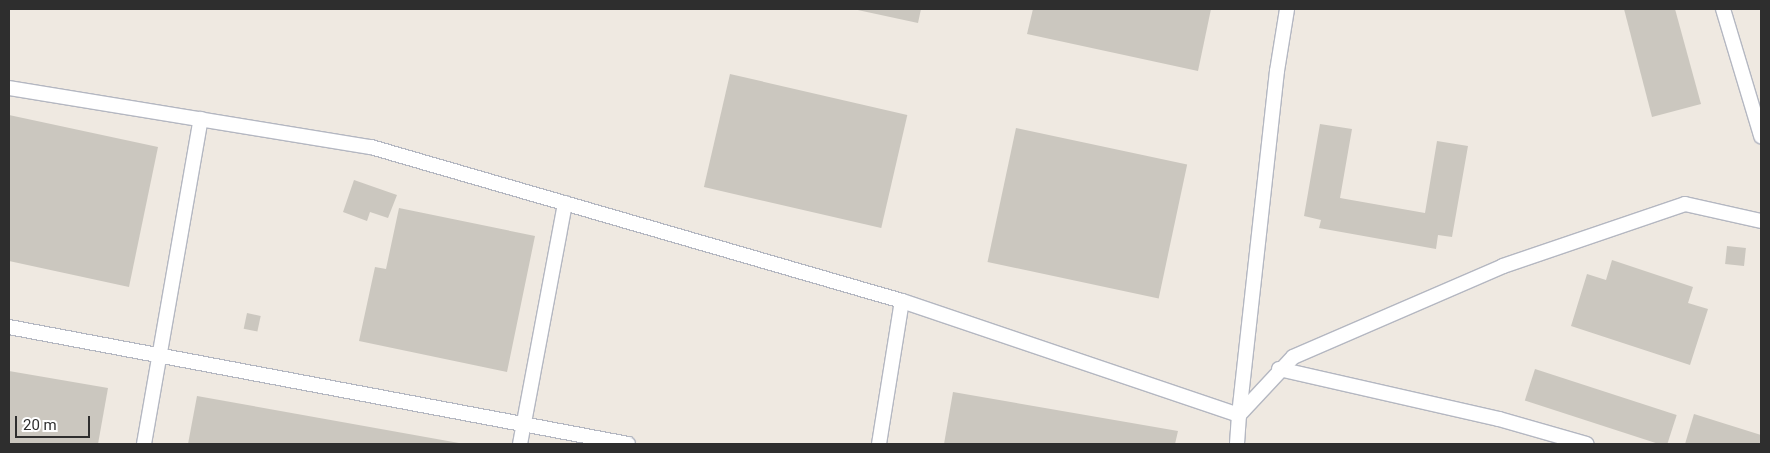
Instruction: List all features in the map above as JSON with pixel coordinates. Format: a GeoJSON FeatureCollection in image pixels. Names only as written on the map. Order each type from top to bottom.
{"type":"FeatureCollection","features":[{"type":"Feature","properties":{"kind":"lane"},"geometry":{"type":"LineString","coordinates":[[1238,444],[1238,415],[1277,71],[1287,9]]}},
{"type":"Feature","properties":{"kind":"lane"},"geometry":{"type":"LineString","coordinates":[[1723,9],[1761,136]]}},
{"type":"Feature","properties":{"kind":"lane"},"geometry":{"type":"LineString","coordinates":[[9,88],[371,147],[902,301],[1238,415]]}},
{"type":"Feature","properties":{"kind":"lane"},"geometry":{"type":"LineString","coordinates":[[144,444],[201,119]]}},
{"type":"Feature","properties":{"kind":"lane"},"geometry":{"type":"LineString","coordinates":[[520,444],[565,203]]}},
{"type":"Feature","properties":{"kind":"lane"},"geometry":{"type":"LineString","coordinates":[[1238,415],[1279,369],[1293,358],[1503,266],[1685,204],[1761,221]]}},
{"type":"Feature","properties":{"kind":"lane"},"geometry":{"type":"LineString","coordinates":[[879,444],[902,301]]}},
{"type":"Feature","properties":{"kind":"lane"},"geometry":{"type":"LineString","coordinates":[[9,327],[628,444]]}},
{"type":"Feature","properties":{"kind":"lane"},"geometry":{"type":"LineString","coordinates":[[1279,369],[1498,419],[1587,444]]}},
{"type":"Feature","properties":{"kind":"building"},"geometry":{"type":"Polygon","coordinates":[[[853,9],[921,9],[918,23],[853,9]]]}},
{"type":"Feature","properties":{"kind":"building"},"geometry":{"type":"Polygon","coordinates":[[[1033,9],[1211,9],[1198,71],[1027,34],[1033,9]]]}},
{"type":"Feature","properties":{"kind":"building"},"geometry":{"type":"Polygon","coordinates":[[[1624,9],[1675,9],[1701,104],[1652,117],[1624,9]]]}},
{"type":"Feature","properties":{"kind":"building"},"geometry":{"type":"Polygon","coordinates":[[[730,74],[907,115],[881,228],[704,187],[730,74]]]}},
{"type":"Feature","properties":{"kind":"building"},"geometry":{"type":"Polygon","coordinates":[[[9,115],[158,147],[129,287],[9,261],[9,115]]]}},
{"type":"Feature","properties":{"kind":"building"},"geometry":{"type":"Polygon","coordinates":[[[1320,124],[1352,129],[1340,198],[1425,213],[1437,141],[1468,146],[1452,237],[1438,235],[1436,249],[1319,228],[1321,220],[1304,216],[1320,124]]]}},
{"type":"Feature","properties":{"kind":"building"},"geometry":{"type":"Polygon","coordinates":[[[1016,128],[1187,164],[1159,298],[988,262],[1016,128]]]}},
{"type":"Feature","properties":{"kind":"building"},"geometry":{"type":"Polygon","coordinates":[[[354,180],[397,195],[388,218],[370,212],[367,221],[343,212],[354,180]]]}},
{"type":"Feature","properties":{"kind":"building"},"geometry":{"type":"Polygon","coordinates":[[[399,208],[535,236],[507,372],[359,341],[375,267],[386,269],[399,208]]]}},
{"type":"Feature","properties":{"kind":"building"},"geometry":{"type":"Polygon","coordinates":[[[1727,246],[1746,248],[1744,266],[1725,264],[1727,246]]]}},
{"type":"Feature","properties":{"kind":"building"},"geometry":{"type":"Polygon","coordinates":[[[1612,260],[1693,287],[1688,303],[1708,309],[1690,365],[1571,326],[1587,274],[1606,280],[1612,260]]]}},
{"type":"Feature","properties":{"kind":"building"},"geometry":{"type":"Polygon","coordinates":[[[247,313],[261,316],[257,332],[244,329],[247,313]]]}},
{"type":"Feature","properties":{"kind":"building"},"geometry":{"type":"Polygon","coordinates":[[[1535,369],[1677,415],[1667,444],[1659,444],[1525,400],[1535,369]]]}},
{"type":"Feature","properties":{"kind":"building"},"geometry":{"type":"Polygon","coordinates":[[[9,371],[108,388],[98,444],[9,444],[9,371]]]}},
{"type":"Feature","properties":{"kind":"building"},"geometry":{"type":"Polygon","coordinates":[[[953,392],[1178,431],[1175,444],[944,444],[953,392]]]}},
{"type":"Feature","properties":{"kind":"building"},"geometry":{"type":"Polygon","coordinates":[[[197,396],[459,443],[459,444],[188,444],[197,396]]]}},
{"type":"Feature","properties":{"kind":"building"},"geometry":{"type":"Polygon","coordinates":[[[1694,414],[1761,435],[1761,444],[1685,444],[1694,414]]]}}]}
